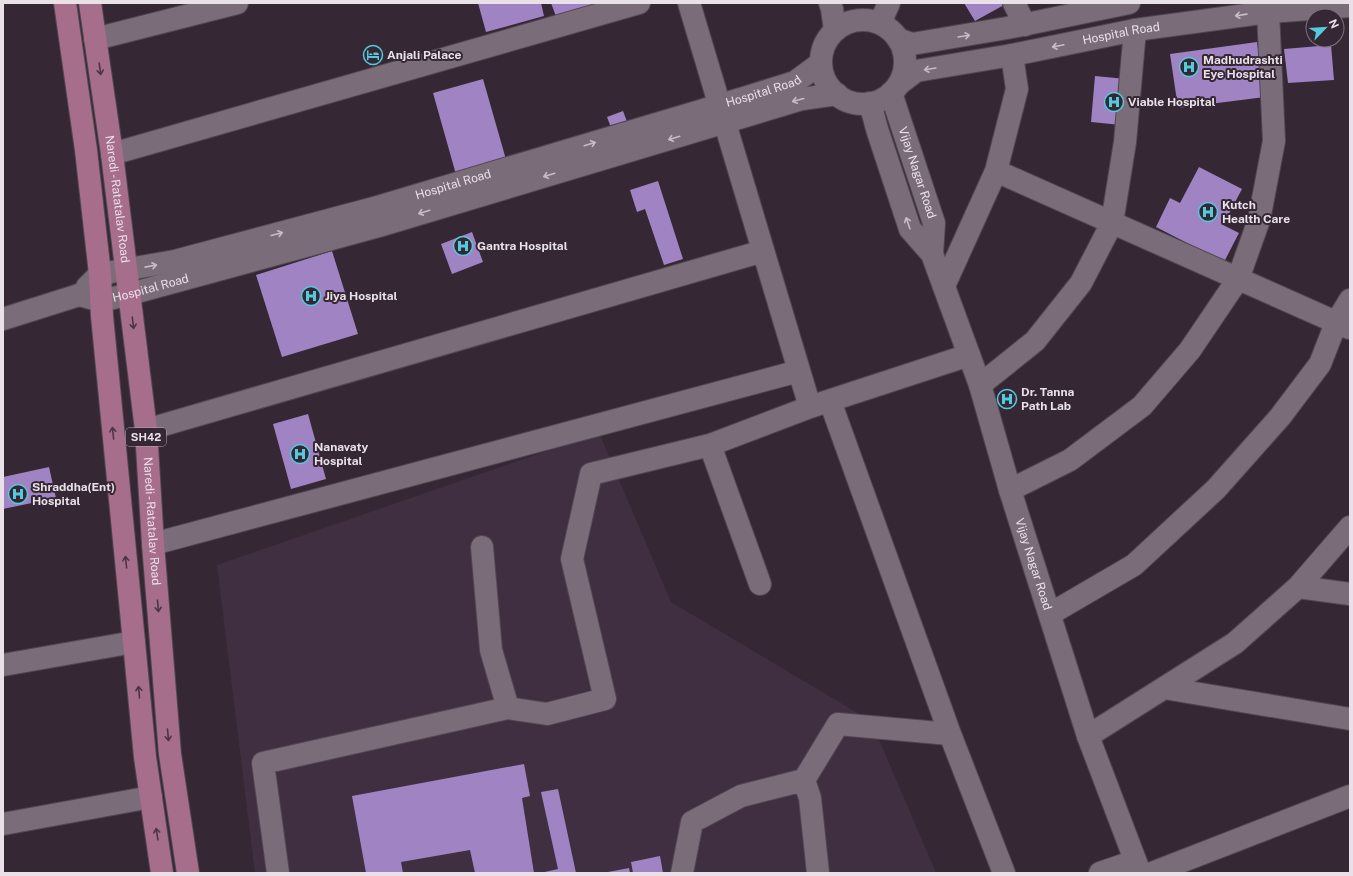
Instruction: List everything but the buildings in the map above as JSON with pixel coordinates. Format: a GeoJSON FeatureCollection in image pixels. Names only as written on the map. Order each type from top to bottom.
{"type":"FeatureCollection","features":[{"type":"Feature","properties":{"kind":"main road","name":"Naredi - Ratatalav Road"},"geometry":{"type":"LineString","coordinates":[[65,3],[86,150],[100,274],[102,316],[145,757],[162,873]]}},
{"type":"Feature","properties":{"kind":"main road","name":"Naredi - Ratatalav Road"},"geometry":{"type":"LineString","coordinates":[[90,3],[112,154],[146,430],[153,544],[170,754],[188,873]]}},
{"type":"Feature","properties":{"kind":"street"},"geometry":{"type":"LineString","coordinates":[[95,39],[237,3]]}},
{"type":"Feature","properties":{"kind":"street"},"geometry":{"type":"LineString","coordinates":[[112,154],[638,3]]}},
{"type":"Feature","properties":{"kind":"street"},"geometry":{"type":"LineString","coordinates":[[689,3],[810,407]]}},
{"type":"Feature","properties":{"kind":"street"},"geometry":{"type":"LineString","coordinates":[[830,3],[835,30]]}},
{"type":"Feature","properties":{"kind":"street"},"geometry":{"type":"LineString","coordinates":[[864,3],[880,23],[890,30],[898,39],[903,50],[905,62],[904,74],[895,89],[882,100],[870,104],[858,104],[847,101],[836,94],[828,86],[823,74],[821,63],[823,50],[827,40],[835,30],[845,24],[857,20],[868,20],[880,23]]}},
{"type":"Feature","properties":{"kind":"street"},"geometry":{"type":"LineString","coordinates":[[880,23],[889,3]]}},
{"type":"Feature","properties":{"kind":"street"},"geometry":{"type":"LineString","coordinates":[[1014,3],[1025,25]]}},
{"type":"Feature","properties":{"kind":"street"},"geometry":{"type":"LineString","coordinates":[[898,39],[912,44],[1025,25],[1129,3]]}},
{"type":"Feature","properties":{"kind":"street","name":"Hospital Road"},"geometry":{"type":"LineString","coordinates":[[895,89],[916,71],[1012,55],[1134,30],[1268,12],[1350,6]]}},
{"type":"Feature","properties":{"kind":"street"},"geometry":{"type":"LineString","coordinates":[[1010,490],[1070,460],[1142,406],[1190,350],[1238,279],[1259,220],[1274,141],[1268,12]]}},
{"type":"Feature","properties":{"kind":"street"},"geometry":{"type":"LineString","coordinates":[[980,385],[1035,341],[1081,283],[1112,223],[1125,142],[1134,30]]}},
{"type":"Feature","properties":{"kind":"street"},"geometry":{"type":"LineString","coordinates":[[944,286],[996,171],[1017,89],[1012,55]]}},
{"type":"Feature","properties":{"kind":"street","name":"Hospital Road"},"geometry":{"type":"LineString","coordinates":[[79,294],[101,300],[130,294],[379,226],[722,114],[795,82],[821,63]]}},
{"type":"Feature","properties":{"kind":"street","name":"Vijay Nagar Road"},"geometry":{"type":"LineString","coordinates":[[895,89],[934,223],[932,254]]}},
{"type":"Feature","properties":{"kind":"street","name":"Hospital Road"},"geometry":{"type":"LineString","coordinates":[[100,274],[175,261],[722,114],[836,94]]}},
{"type":"Feature","properties":{"kind":"street","name":"Vijay Nagar Road"},"geometry":{"type":"LineString","coordinates":[[870,104],[910,229],[932,254],[980,385],[1010,490],[1088,736],[1142,869]]}},
{"type":"Feature","properties":{"kind":"street"},"geometry":{"type":"LineString","coordinates":[[996,171],[1343,326]]}},
{"type":"Feature","properties":{"kind":"street"},"geometry":{"type":"LineString","coordinates":[[146,430],[763,251]]}},
{"type":"Feature","properties":{"kind":"street"},"geometry":{"type":"LineString","coordinates":[[3,319],[79,294],[100,274]]}},
{"type":"Feature","properties":{"kind":"street"},"geometry":{"type":"LineString","coordinates":[[1050,614],[1134,566],[1216,489],[1280,417],[1320,364],[1343,326],[1350,300]]}},
{"type":"Feature","properties":{"kind":"street"},"geometry":{"type":"LineString","coordinates":[[278,873],[263,763],[508,708],[547,714],[605,699],[572,559],[591,474],[710,445],[810,407],[969,355]]}},
{"type":"Feature","properties":{"kind":"street"},"geometry":{"type":"LineString","coordinates":[[153,544],[799,371]]}},
{"type":"Feature","properties":{"kind":"street"},"geometry":{"type":"LineString","coordinates":[[830,401],[950,734],[1004,873]]}},
{"type":"Feature","properties":{"kind":"street"},"geometry":{"type":"LineString","coordinates":[[710,445],[760,584]]}},
{"type":"Feature","properties":{"kind":"street"},"geometry":{"type":"LineString","coordinates":[[1088,736],[1235,643],[1298,587],[1350,527]]}},
{"type":"Feature","properties":{"kind":"street"},"geometry":{"type":"LineString","coordinates":[[482,547],[492,650],[508,708]]}},
{"type":"Feature","properties":{"kind":"street"},"geometry":{"type":"LineString","coordinates":[[1298,587],[1350,594]]}},
{"type":"Feature","properties":{"kind":"street"},"geometry":{"type":"LineString","coordinates":[[3,665],[134,642]]}},
{"type":"Feature","properties":{"kind":"street"},"geometry":{"type":"LineString","coordinates":[[1164,688],[1350,719]]}},
{"type":"Feature","properties":{"kind":"street"},"geometry":{"type":"LineString","coordinates":[[682,873],[692,822],[741,796],[804,780],[838,724],[950,734]]}},
{"type":"Feature","properties":{"kind":"street"},"geometry":{"type":"LineString","coordinates":[[804,780],[810,798],[818,873]]}},
{"type":"Feature","properties":{"kind":"street"},"geometry":{"type":"LineString","coordinates":[[1100,873],[1142,869],[1350,796]]}},
{"type":"Feature","properties":{"kind":"street"},"geometry":{"type":"LineString","coordinates":[[3,824],[151,797]]}},
{"type":"Feature","properties":{"kind":"shaded area"},"geometry":{"type":"Polygon","coordinates":[[[599,433],[671,602],[871,721],[936,873],[255,873],[217,565],[599,433]]]}},
{"type":"Feature","properties":{"kind":"place","name":"Anjali Palace"},"geometry":{"type":"Point","coordinates":[373,55]}},
{"type":"Feature","properties":{"kind":"place","name":"Madhudrashti Eye Hospital"},"geometry":{"type":"Point","coordinates":[1189,67]}},
{"type":"Feature","properties":{"kind":"place","name":"Viable Hospital"},"geometry":{"type":"Point","coordinates":[1114,102]}},
{"type":"Feature","properties":{"kind":"place","name":"Kutch Health Care"},"geometry":{"type":"Point","coordinates":[1208,212]}},
{"type":"Feature","properties":{"kind":"place","name":"Gantra Hospital"},"geometry":{"type":"Point","coordinates":[463,246]}},
{"type":"Feature","properties":{"kind":"place","name":"Jiya Hospital"},"geometry":{"type":"Point","coordinates":[311,296]}},
{"type":"Feature","properties":{"kind":"place","name":"Dr. Tanna Path Lab"},"geometry":{"type":"Point","coordinates":[1007,399]}},
{"type":"Feature","properties":{"kind":"place","name":"Nanavaty Hospital"},"geometry":{"type":"Point","coordinates":[300,454]}},
{"type":"Feature","properties":{"kind":"place","name":"Shraddha(Ent) Hospital"},"geometry":{"type":"Point","coordinates":[18,494]}}]}
